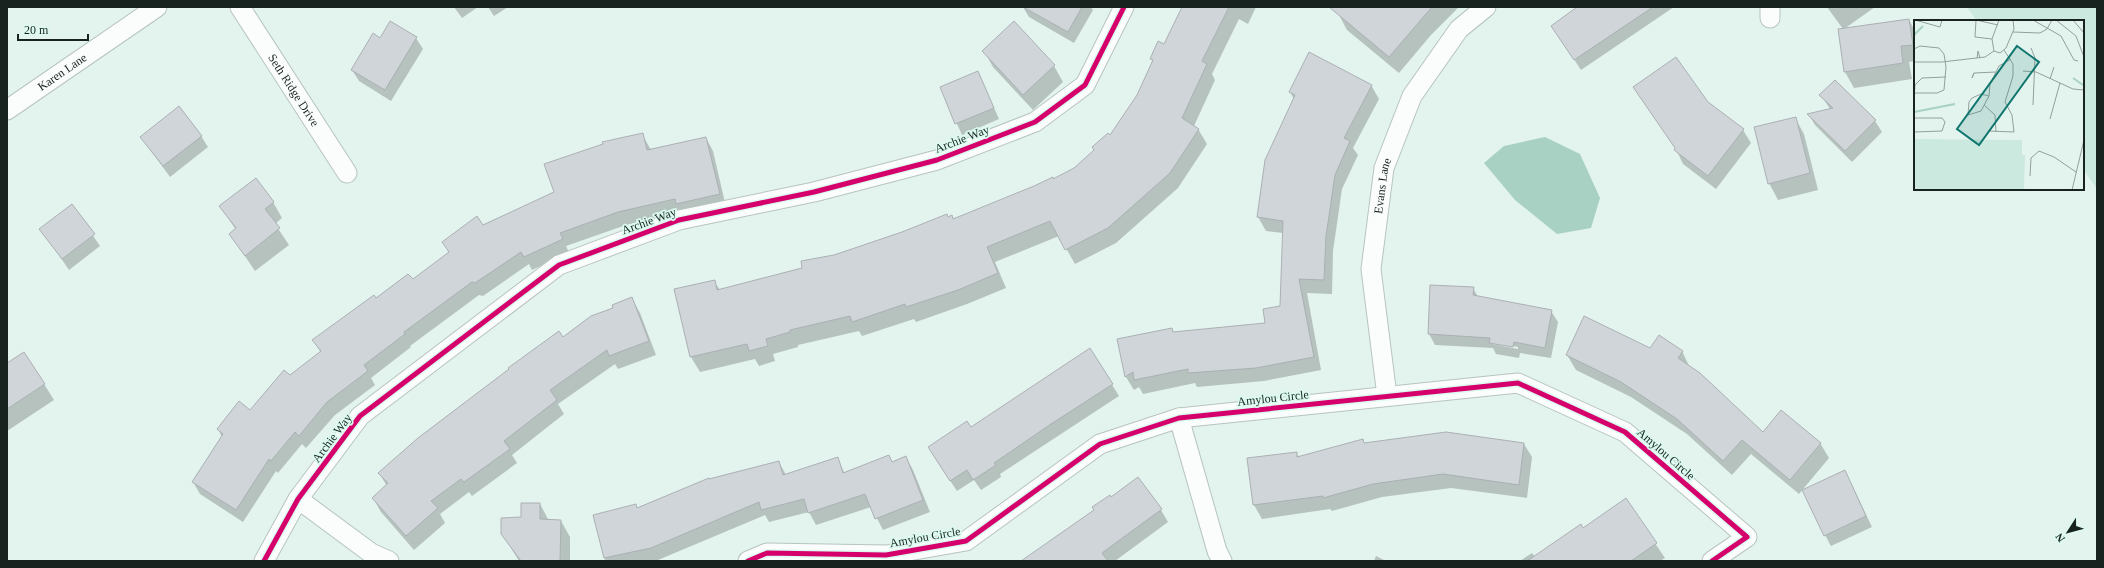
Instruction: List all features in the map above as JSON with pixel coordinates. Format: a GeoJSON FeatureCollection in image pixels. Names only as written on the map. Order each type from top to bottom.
{"type":"FeatureCollection","features":[{"type":"Feature","properties":{"kind":"street","name":"Karen Lane"},"geometry":{"type":"LineString","coordinates":[[7,110],[157,7]]}},
{"type":"Feature","properties":{"kind":"street","name":"Seth Ridge Drive"},"geometry":{"type":"LineString","coordinates":[[240,7],[347,172]]}},
{"type":"Feature","properties":{"kind":"street","name":"Archie Way"},"geometry":{"type":"LineString","coordinates":[[264,561],[298,499],[360,416],[559,266],[678,220],[814,192],[937,160],[1035,122],[1086,85],[1124,7]]}},
{"type":"Feature","properties":{"kind":"street","name":"Evans Lane"},"geometry":{"type":"LineString","coordinates":[[1387,396],[1372,269],[1384,168],[1412,96],[1460,29],[1486,7]]}},
{"type":"Feature","properties":{"kind":"street","name":"Amylou Circle"},"geometry":{"type":"LineString","coordinates":[[748,561],[767,553],[886,555],[966,541],[1100,444],[1178,418],[1518,383],[1625,432],[1747,538],[1712,561]]}},
{"type":"Feature","properties":{"kind":"street"},"geometry":{"type":"LineString","coordinates":[[1178,418],[1217,551],[1222,561]]}},
{"type":"Feature","properties":{"kind":"street"},"geometry":{"type":"LineString","coordinates":[[298,499],[371,553],[389,561]]}},
{"type":"Feature","properties":{"kind":"shaded area"},"geometry":{"type":"Polygon","coordinates":[[[1967,7],[2097,7],[2097,189],[2084,170],[2084,20],[1976,20],[1967,7]]]}},
{"type":"Feature","properties":{"kind":"shaded area"},"geometry":{"type":"Polygon","coordinates":[[[1545,137],[1580,154],[1600,198],[1591,228],[1557,234],[1515,200],[1484,163],[1504,146],[1545,137]]]}},
{"type":"Feature","properties":{"kind":"building"},"geometry":{"type":"Polygon","coordinates":[[[1023,7],[1082,7],[1068,32],[1023,7]]]}},
{"type":"Feature","properties":{"kind":"building"},"geometry":{"type":"Polygon","coordinates":[[[1182,7],[1229,7],[1202,61],[1207,64],[1182,118],[1199,129],[1170,173],[1108,228],[1065,250],[1050,221],[987,247],[998,273],[958,290],[906,307],[905,304],[852,322],[850,316],[790,330],[790,332],[766,339],[768,346],[749,351],[747,344],[690,357],[674,289],[715,280],[717,290],[802,268],[801,261],[834,255],[902,232],[947,214],[948,217],[952,215],[953,219],[1053,177],[1053,179],[1074,168],[1094,150],[1092,147],[1108,133],[1110,135],[1137,95],[1153,60],[1150,59],[1158,41],[1164,44],[1182,7]]]}},
{"type":"Feature","properties":{"kind":"building"},"geometry":{"type":"Polygon","coordinates":[[[1329,7],[1432,7],[1389,57],[1329,7]]]}},
{"type":"Feature","properties":{"kind":"building"},"geometry":{"type":"Polygon","coordinates":[[[1577,7],[1653,7],[1574,60],[1551,26],[1577,7]]]}},
{"type":"Feature","properties":{"kind":"building"},"geometry":{"type":"Polygon","coordinates":[[[1909,19],[1913,45],[1901,46],[1903,63],[1844,72],[1838,29],[1909,19]]]}},
{"type":"Feature","properties":{"kind":"building"},"geometry":{"type":"Polygon","coordinates":[[[390,21],[417,37],[385,90],[351,70],[373,33],[380,38],[390,21]]]}},
{"type":"Feature","properties":{"kind":"building"},"geometry":{"type":"Polygon","coordinates":[[[1014,21],[1055,65],[1023,95],[982,51],[1014,21]]]}},
{"type":"Feature","properties":{"kind":"building"},"geometry":{"type":"Polygon","coordinates":[[[1309,52],[1372,85],[1344,138],[1350,141],[1335,175],[1326,236],[1324,280],[1299,279],[1314,357],[1256,368],[1188,373],[1188,369],[1134,380],[1133,372],[1125,377],[1117,339],[1172,328],[1173,332],[1265,323],[1263,309],[1280,306],[1283,221],[1257,217],[1265,160],[1295,95],[1289,92],[1309,52]]]}},
{"type":"Feature","properties":{"kind":"building"},"geometry":{"type":"Polygon","coordinates":[[[1676,57],[1708,102],[1744,129],[1708,176],[1674,150],[1675,148],[1633,87],[1676,57]]]}},
{"type":"Feature","properties":{"kind":"building"},"geometry":{"type":"Polygon","coordinates":[[[978,71],[994,108],[955,124],[940,87],[978,71]]]}},
{"type":"Feature","properties":{"kind":"building"},"geometry":{"type":"Polygon","coordinates":[[[1835,80],[1876,120],[1845,151],[1807,114],[1833,108],[1819,95],[1835,80]]]}},
{"type":"Feature","properties":{"kind":"building"},"geometry":{"type":"Polygon","coordinates":[[[179,106],[202,136],[163,166],[140,137],[179,106]]]}},
{"type":"Feature","properties":{"kind":"building"},"geometry":{"type":"Polygon","coordinates":[[[1796,117],[1810,173],[1768,184],[1754,127],[1796,117]]]}},
{"type":"Feature","properties":{"kind":"building"},"geometry":{"type":"Polygon","coordinates":[[[643,133],[647,150],[706,137],[720,194],[676,204],[675,199],[618,212],[560,233],[563,239],[524,257],[521,252],[475,283],[472,282],[404,332],[405,334],[364,365],[368,371],[327,402],[299,436],[295,432],[271,461],[269,459],[236,510],[192,482],[223,434],[217,429],[239,401],[250,410],[284,370],[290,375],[321,351],[312,340],[374,295],[376,298],[408,274],[413,279],[449,252],[442,242],[477,216],[483,225],[554,192],[544,164],[603,144],[602,142],[643,133]]]}},
{"type":"Feature","properties":{"kind":"building"},"geometry":{"type":"Polygon","coordinates":[[[256,178],[274,202],[265,209],[280,228],[245,256],[229,234],[236,228],[219,206],[256,178]]]}},
{"type":"Feature","properties":{"kind":"building"},"geometry":{"type":"Polygon","coordinates":[[[72,204],[95,234],[62,259],[39,229],[72,204]]]}},
{"type":"Feature","properties":{"kind":"building"},"geometry":{"type":"Polygon","coordinates":[[[1430,285],[1474,287],[1473,295],[1552,310],[1545,348],[1514,342],[1513,347],[1489,343],[1490,338],[1428,334],[1430,285]]]}},
{"type":"Feature","properties":{"kind":"building"},"geometry":{"type":"Polygon","coordinates":[[[632,297],[649,341],[609,356],[607,350],[550,390],[557,400],[504,441],[510,449],[464,482],[461,479],[431,501],[438,508],[406,536],[372,498],[388,483],[378,473],[418,438],[509,369],[508,368],[559,331],[563,337],[591,316],[613,308],[612,305],[632,297]]]}},
{"type":"Feature","properties":{"kind":"building"},"geometry":{"type":"Polygon","coordinates":[[[1584,316],[1650,348],[1659,335],[1683,351],[1678,358],[1700,373],[1763,432],[1781,410],[1821,443],[1790,480],[1742,440],[1723,461],[1677,419],[1621,382],[1566,355],[1584,316]]]}},
{"type":"Feature","properties":{"kind":"building"},"geometry":{"type":"Polygon","coordinates":[[[1090,348],[1113,384],[994,463],[996,465],[973,480],[967,470],[950,481],[928,447],[967,421],[971,427],[1090,348]]]}},
{"type":"Feature","properties":{"kind":"building"},"geometry":{"type":"Polygon","coordinates":[[[24,352],[45,384],[7,409],[7,363],[24,352]]]}},
{"type":"Feature","properties":{"kind":"building"},"geometry":{"type":"Polygon","coordinates":[[[1446,432],[1524,443],[1519,485],[1443,474],[1373,484],[1323,498],[1323,496],[1253,505],[1247,458],[1297,452],[1297,457],[1363,439],[1364,443],[1446,432]]]}},
{"type":"Feature","properties":{"kind":"building"},"geometry":{"type":"Polygon","coordinates":[[[889,455],[892,462],[906,456],[923,500],[875,519],[865,494],[808,513],[804,499],[761,510],[759,502],[651,548],[604,558],[593,515],[636,504],[637,508],[709,478],[779,461],[783,475],[838,457],[843,473],[889,455]]]}},
{"type":"Feature","properties":{"kind":"building"},"geometry":{"type":"Polygon","coordinates":[[[1845,470],[1866,516],[1824,536],[1802,490],[1845,470]]]}},
{"type":"Feature","properties":{"kind":"building"},"geometry":{"type":"Polygon","coordinates":[[[1138,477],[1162,509],[1102,553],[1108,561],[1021,561],[1094,510],[1092,507],[1110,495],[1111,497],[1138,477]]]}},
{"type":"Feature","properties":{"kind":"building"},"geometry":{"type":"Polygon","coordinates":[[[1626,498],[1657,543],[1631,561],[1527,561],[1581,524],[1583,528],[1626,498]]]}},
{"type":"Feature","properties":{"kind":"building"},"geometry":{"type":"Polygon","coordinates":[[[521,503],[540,503],[540,519],[561,520],[560,561],[521,561],[501,534],[501,518],[521,517],[521,503]]]}},
{"type":"Feature","properties":{"kind":"cycle path"},"geometry":{"type":"LineString","coordinates":[[264,561],[298,499],[360,416],[559,265],[679,220],[814,192],[937,160],[1035,122],[1085,85],[1124,7]]}},
{"type":"Feature","properties":{"kind":"cycle path"},"geometry":{"type":"LineString","coordinates":[[748,561],[767,553],[886,555],[966,541],[1100,444],[1179,418],[1518,383],[1625,432],[1747,537],[1712,561]]}}]}
